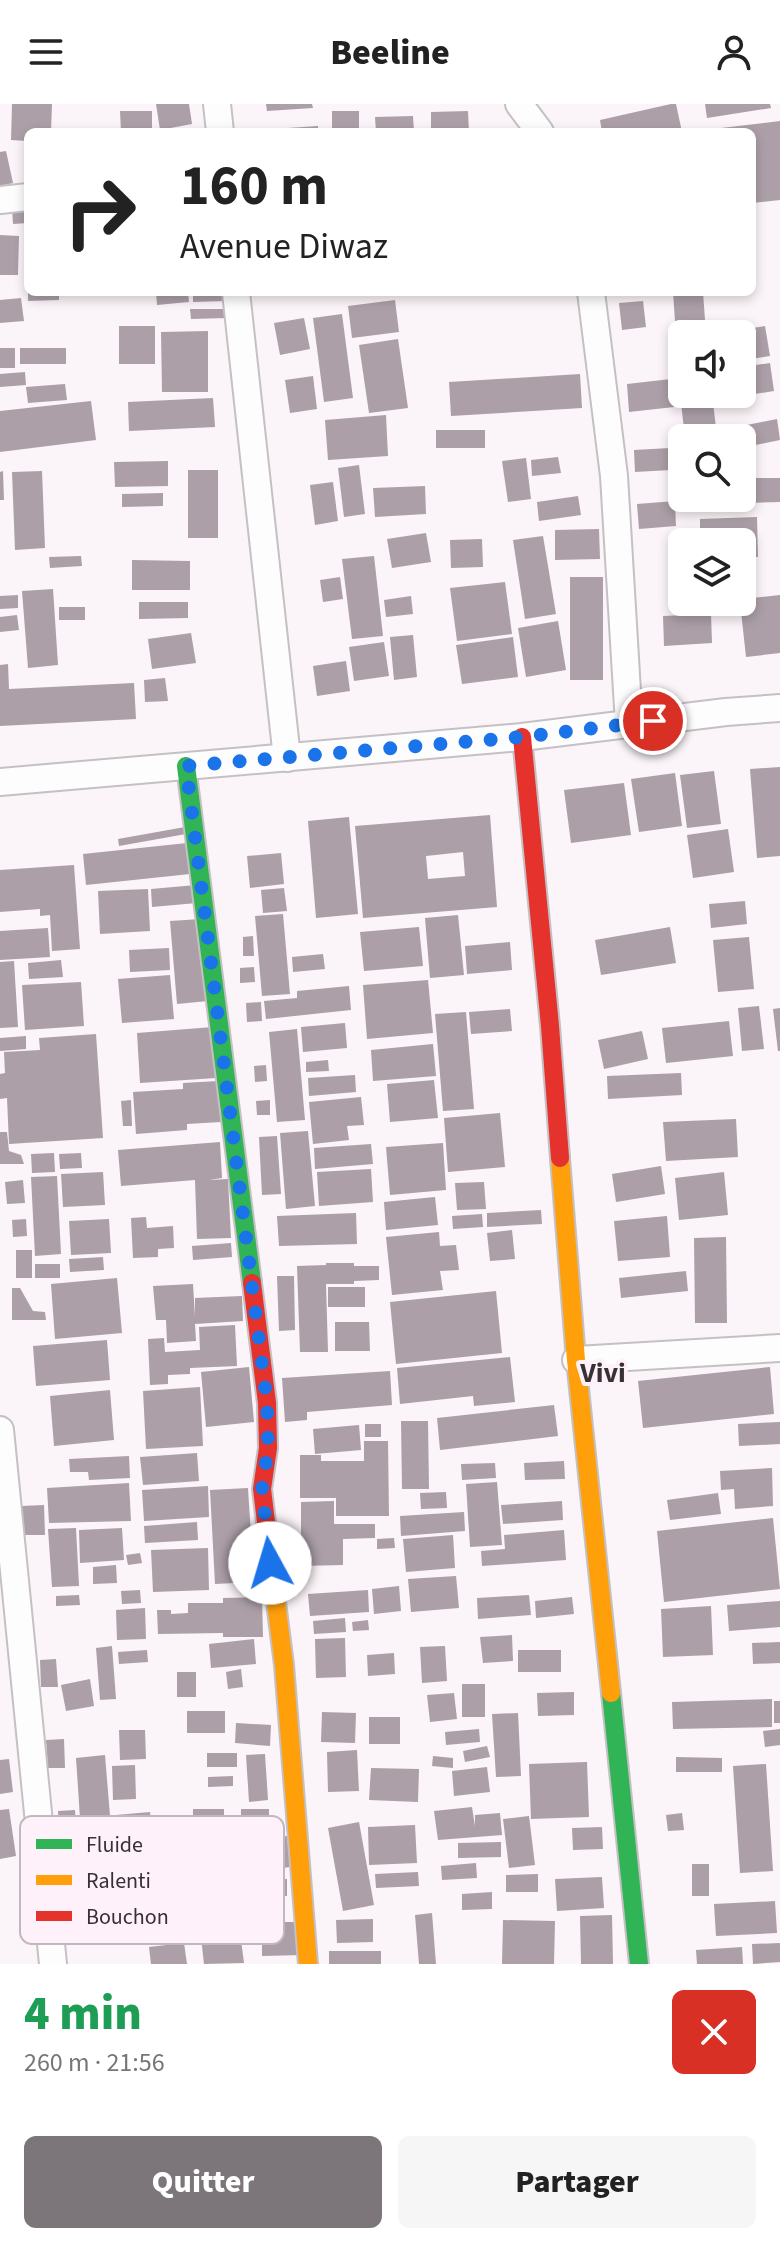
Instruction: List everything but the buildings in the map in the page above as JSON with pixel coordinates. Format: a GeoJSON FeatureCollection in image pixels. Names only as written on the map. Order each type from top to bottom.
{"type":"FeatureCollection","features":[{"type":"Feature","properties":{"kind":"street"},"geometry":{"type":"LineString","coordinates":[[217,104],[220,128]]}},
{"type":"Feature","properties":{"kind":"street"},"geometry":{"type":"LineString","coordinates":[[519,104],[537,128]]}},
{"type":"Feature","properties":{"kind":"street"},"geometry":{"type":"LineString","coordinates":[[0,200],[24,197]]}},
{"type":"Feature","properties":{"kind":"street"},"geometry":{"type":"LineString","coordinates":[[236,296],[287,758]]}},
{"type":"Feature","properties":{"kind":"street"},"geometry":{"type":"LineString","coordinates":[[592,296],[614,476],[629,724]]}},
{"type":"Feature","properties":{"kind":"street"},"geometry":{"type":"LineString","coordinates":[[0,782],[522,737],[780,708]]}},
{"type":"Feature","properties":{"kind":"street"},"geometry":{"type":"LineString","coordinates":[[522,737],[550,1026],[576,1360],[639,1964]]}},
{"type":"Feature","properties":{"kind":"street"},"geometry":{"type":"LineString","coordinates":[[186,766],[267,1403],[268,1448],[262,1489],[284,1665],[308,1964]]}},
{"type":"Feature","properties":{"kind":"street"},"geometry":{"type":"LineString","coordinates":[[576,1360],[780,1348]]}},
{"type":"Feature","properties":{"kind":"street"},"geometry":{"type":"LineString","coordinates":[[0,1430],[38,1816]]}},
{"type":"Feature","properties":{"kind":"street"},"geometry":{"type":"LineString","coordinates":[[51,1944],[53,1964]]}},
{"type":"Feature","properties":{"kind":"traffic: fast"},"geometry":{"type":"LineString","coordinates":[[186,766],[252,1283]]}},
{"type":"Feature","properties":{"kind":"traffic: fast"},"geometry":{"type":"LineString","coordinates":[[611,1693],[639,1964]]}},
{"type":"Feature","properties":{"kind":"traffic: slow"},"geometry":{"type":"LineString","coordinates":[[560,1158],[576,1360],[611,1693]]}},
{"type":"Feature","properties":{"kind":"traffic: slow"},"geometry":{"type":"LineString","coordinates":[[270,1555],[284,1665],[308,1964]]}},
{"type":"Feature","properties":{"kind":"traffic: jam"},"geometry":{"type":"LineString","coordinates":[[522,737],[560,1158]]}},
{"type":"Feature","properties":{"kind":"traffic: jam"},"geometry":{"type":"LineString","coordinates":[[252,1283],[267,1403],[268,1448],[262,1489],[270,1555]]}},
{"type":"Feature","properties":{"kind":"district","name":"Vivi"},"geometry":{"type":"Point","coordinates":[603,1372]}},
{"type":"Feature","properties":{"kind":"route"},"geometry":{"type":"LineString","coordinates":[[270,1563],[262,1489],[268,1448],[267,1403],[186,766],[522,737],[653,721]]}}]}
